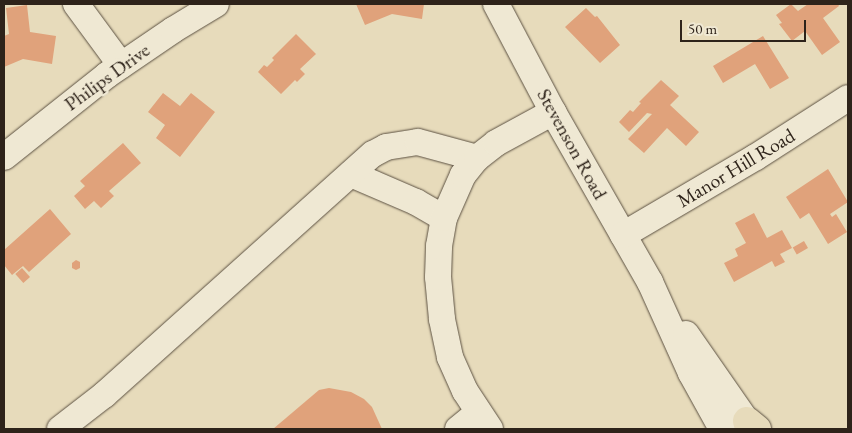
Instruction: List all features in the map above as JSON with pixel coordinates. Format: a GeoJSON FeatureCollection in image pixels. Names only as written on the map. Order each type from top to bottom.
{"type":"FeatureCollection","features":[{"type":"Feature","properties":{"kind":"street"},"geometry":{"type":"LineString","coordinates":[[76,4],[121,65]]}},
{"type":"Feature","properties":{"kind":"street","name":"Philips Drive"},"geometry":{"type":"LineString","coordinates":[[4,158],[66,106],[121,65],[216,4]]}},
{"type":"Feature","properties":{"kind":"street","name":"Stevenson Road"},"geometry":{"type":"LineString","coordinates":[[496,4],[553,112],[650,282],[752,427]]}},
{"type":"Feature","properties":{"kind":"street","name":"Manor Hill Road"},"geometry":{"type":"LineString","coordinates":[[623,235],[756,157],[848,98]]}},
{"type":"Feature","properties":{"kind":"street"},"geometry":{"type":"LineString","coordinates":[[458,429],[484,421],[450,357],[442,319],[438,277],[439,246],[444,218],[463,175],[477,158],[496,143],[553,112]]}},
{"type":"Feature","properties":{"kind":"street"},"geometry":{"type":"LineString","coordinates":[[60,429],[104,395],[373,154],[386,147],[418,142],[477,158]]}},
{"type":"Feature","properties":{"kind":"street"},"geometry":{"type":"LineString","coordinates":[[352,174],[416,202],[444,218]]}},
{"type":"Feature","properties":{"kind":"street","name":"Stevenson Road"},"geometry":{"type":"LineString","coordinates":[[650,282],[691,374],[722,429]]}},
{"type":"Feature","properties":{"kind":"building"},"geometry":{"type":"Polygon","coordinates":[[[356,4],[424,4],[422,19],[392,14],[365,25],[356,4]]]}},
{"type":"Feature","properties":{"kind":"building"},"geometry":{"type":"Polygon","coordinates":[[[791,4],[798,11],[808,4],[838,4],[839,6],[823,18],[840,42],[822,55],[805,31],[792,41],[779,24],[782,23],[776,15],[791,4]]]}},
{"type":"Feature","properties":{"kind":"building"},"geometry":{"type":"Polygon","coordinates":[[[27,5],[30,32],[56,36],[52,64],[23,59],[4,67],[4,36],[9,34],[6,8],[27,5]]]}},
{"type":"Feature","properties":{"kind":"building"},"geometry":{"type":"Polygon","coordinates":[[[586,8],[595,17],[597,16],[620,45],[600,63],[565,27],[586,8]]]}},
{"type":"Feature","properties":{"kind":"building"},"geometry":{"type":"Polygon","coordinates":[[[296,34],[316,54],[300,69],[305,74],[297,82],[295,80],[281,94],[258,72],[264,65],[267,67],[274,60],[272,58],[296,34]]]}},
{"type":"Feature","properties":{"kind":"building"},"geometry":{"type":"Polygon","coordinates":[[[763,36],[789,78],[770,89],[755,64],[723,83],[713,66],[763,36]]]}},
{"type":"Feature","properties":{"kind":"building"},"geometry":{"type":"Polygon","coordinates":[[[661,80],[679,96],[670,105],[699,132],[686,146],[667,128],[644,153],[628,139],[652,114],[647,113],[629,132],[619,122],[630,110],[633,112],[641,103],[639,102],[661,80]]]}},
{"type":"Feature","properties":{"kind":"building"},"geometry":{"type":"Polygon","coordinates":[[[163,93],[180,106],[191,93],[215,112],[180,157],[156,138],[165,125],[148,112],[163,93]]]}},
{"type":"Feature","properties":{"kind":"building"},"geometry":{"type":"Polygon","coordinates":[[[123,143],[141,163],[109,191],[114,196],[101,208],[94,201],[85,209],[74,196],[85,186],[80,181],[123,143]]]}},
{"type":"Feature","properties":{"kind":"building"},"geometry":{"type":"Polygon","coordinates":[[[828,169],[848,202],[830,214],[832,217],[836,214],[847,232],[828,244],[809,213],[800,219],[786,197],[828,169]]]}},
{"type":"Feature","properties":{"kind":"building"},"geometry":{"type":"Polygon","coordinates":[[[50,209],[71,234],[29,272],[23,266],[12,275],[4,265],[4,250],[50,209]]]}},
{"type":"Feature","properties":{"kind":"building"},"geometry":{"type":"Polygon","coordinates":[[[754,213],[767,238],[782,230],[792,248],[780,254],[785,262],[775,267],[772,261],[734,282],[724,263],[738,256],[735,249],[746,243],[735,223],[754,213]]]}},
{"type":"Feature","properties":{"kind":"building"},"geometry":{"type":"Polygon","coordinates":[[[804,241],[808,248],[797,254],[793,248],[804,241]]]}},
{"type":"Feature","properties":{"kind":"building"},"geometry":{"type":"Polygon","coordinates":[[[76,260],[80,262],[80,268],[76,270],[72,268],[72,263],[76,260]]]}},
{"type":"Feature","properties":{"kind":"building"},"geometry":{"type":"Polygon","coordinates":[[[22,268],[30,277],[23,283],[15,274],[22,268]]]}},
{"type":"Feature","properties":{"kind":"building"},"geometry":{"type":"Polygon","coordinates":[[[329,388],[351,392],[364,399],[372,407],[382,429],[273,429],[319,390],[329,388]]]}}]}
